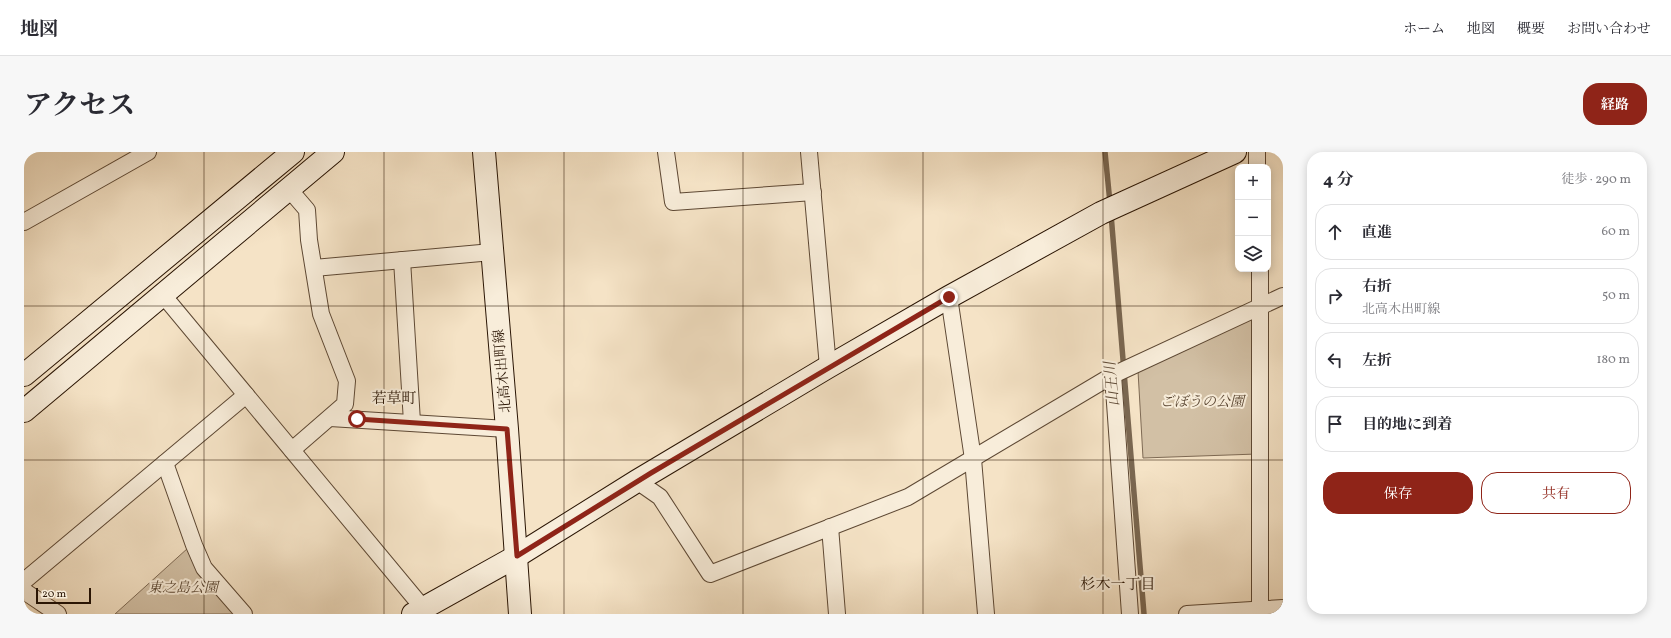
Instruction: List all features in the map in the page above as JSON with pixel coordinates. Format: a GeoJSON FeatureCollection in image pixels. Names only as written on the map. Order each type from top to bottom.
{"type":"FeatureCollection","features":[{"type":"Feature","properties":{"kind":"street"},"geometry":{"type":"LineString","coordinates":[[24,222],[148,152]]}},
{"type":"Feature","properties":{"kind":"street"},"geometry":{"type":"LineString","coordinates":[[24,375],[293,152]]}},
{"type":"Feature","properties":{"kind":"street"},"geometry":{"type":"LineString","coordinates":[[24,411],[333,152]]}},
{"type":"Feature","properties":{"kind":"street"},"geometry":{"type":"LineString","coordinates":[[475,152],[490,217]]}},
{"type":"Feature","properties":{"kind":"street","name":"北高木出町線"},"geometry":{"type":"LineString","coordinates":[[484,152],[517,556],[520,614]]}},
{"type":"Feature","properties":{"kind":"street"},"geometry":{"type":"LineString","coordinates":[[666,152],[673,202],[813,192]]}},
{"type":"Feature","properties":{"kind":"street"},"geometry":{"type":"LineString","coordinates":[[809,152],[828,367]]}},
{"type":"Feature","properties":{"kind":"street"},"geometry":{"type":"LineString","coordinates":[[163,295],[292,450],[418,611],[517,556],[637,481],[949,297],[1101,213],[1235,152]]}},
{"type":"Feature","properties":{"kind":"street"},"geometry":{"type":"LineString","coordinates":[[1257,152],[1257,164]]}},
{"type":"Feature","properties":{"kind":"street"},"geometry":{"type":"LineString","coordinates":[[289,189],[307,210],[321,314],[347,381],[345,404],[292,450]]}},
{"type":"Feature","properties":{"kind":"street"},"geometry":{"type":"LineString","coordinates":[[314,268],[492,252]]}},
{"type":"Feature","properties":{"kind":"street"},"geometry":{"type":"LineString","coordinates":[[402,260],[412,422]]}},
{"type":"Feature","properties":{"kind":"street"},"geometry":{"type":"LineString","coordinates":[[1260,272],[1260,608]]}},
{"type":"Feature","properties":{"kind":"street"},"geometry":{"type":"LineString","coordinates":[[637,481],[660,497],[710,574],[908,497],[1113,375],[1283,296]]}},
{"type":"Feature","properties":{"kind":"street"},"geometry":{"type":"LineString","coordinates":[[949,297],[973,458],[986,614]]}},
{"type":"Feature","properties":{"kind":"street"},"geometry":{"type":"LineString","coordinates":[[1113,375],[1130,614]]}},
{"type":"Feature","properties":{"kind":"street"},"geometry":{"type":"LineString","coordinates":[[24,581],[246,395]]}},
{"type":"Feature","properties":{"kind":"street"},"geometry":{"type":"LineString","coordinates":[[330,418],[507,429]]}},
{"type":"Feature","properties":{"kind":"street"},"geometry":{"type":"LineString","coordinates":[[165,463],[194,545],[204,568],[244,614]]}},
{"type":"Feature","properties":{"kind":"street"},"geometry":{"type":"LineString","coordinates":[[830,528],[837,614]]}},
{"type":"Feature","properties":{"kind":"street"},"geometry":{"type":"LineString","coordinates":[[24,591],[58,614]]}},
{"type":"Feature","properties":{"kind":"street"},"geometry":{"type":"LineString","coordinates":[[1187,614],[1260,608],[1283,608]]}},
{"type":"Feature","properties":{"kind":"green space","name":"ごぼうの公園"},"geometry":{"type":"Polygon","coordinates":[[[1256,315],[1257,454],[1143,458],[1138,371],[1256,315]]]}},
{"type":"Feature","properties":{"kind":"green space","name":"東之島公園"},"geometry":{"type":"Polygon","coordinates":[[[188,548],[236,614],[115,614],[188,548]]]}},
{"type":"Feature","properties":{"kind":"waterway","name":"山王川"},"geometry":{"type":"LineString","coordinates":[[1105,152],[1110,203]]}},
{"type":"Feature","properties":{"kind":"waterway","name":"山王川"},"geometry":{"type":"LineString","coordinates":[[1111,214],[1144,614]]}},
{"type":"Feature","properties":{"kind":"district","name":"若草町"},"geometry":{"type":"Point","coordinates":[394,399]}},
{"type":"Feature","properties":{"kind":"district","name":"杉木一丁目"},"geometry":{"type":"Point","coordinates":[1118,585]}},
{"type":"Feature","properties":{"kind":"route"},"geometry":{"type":"LineString","coordinates":[[357,419],[507,429],[517,556],[651,473],[828,367],[949,297]]}}]}
